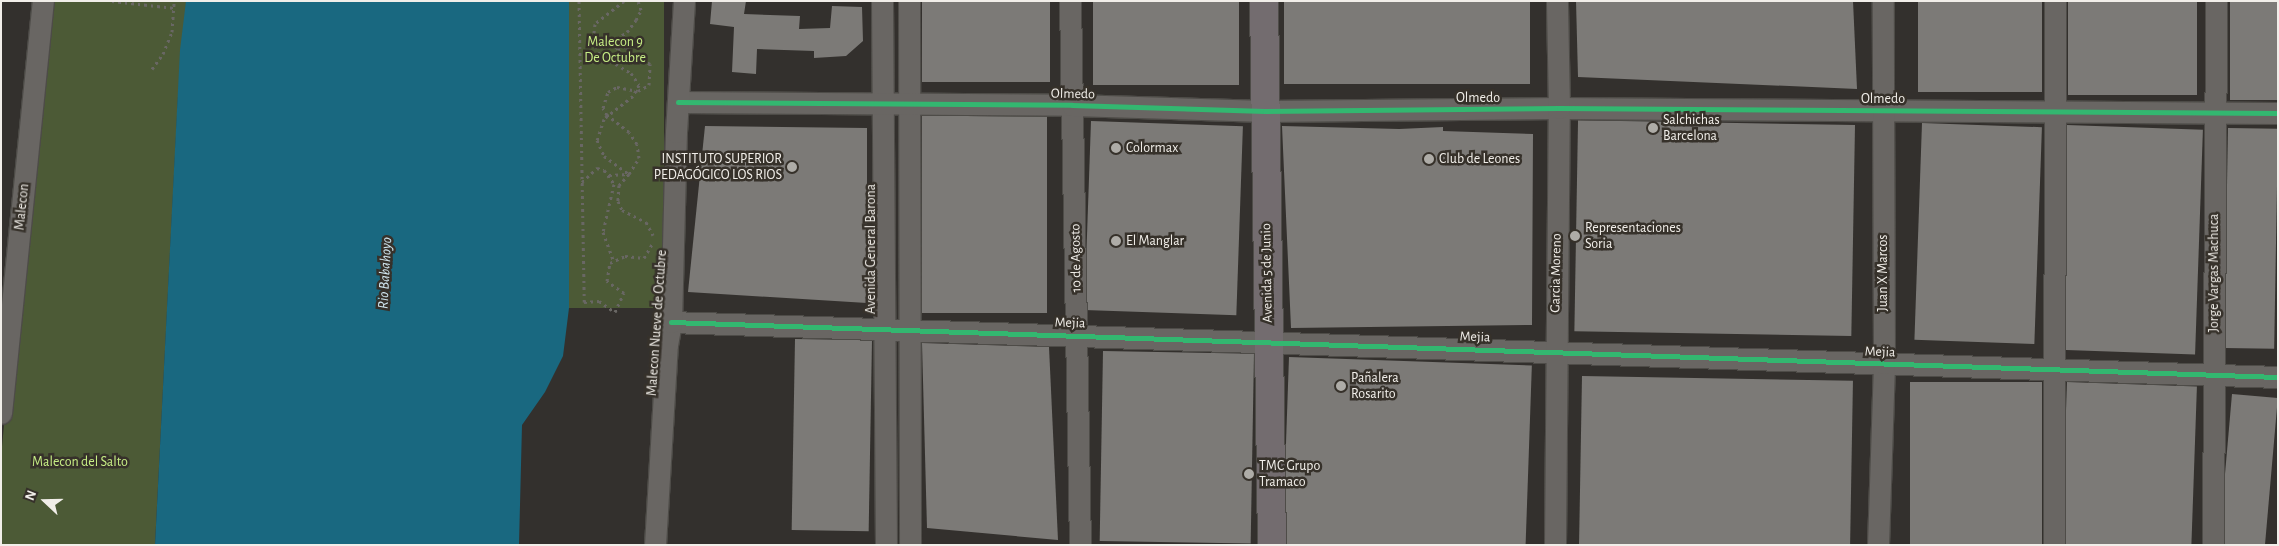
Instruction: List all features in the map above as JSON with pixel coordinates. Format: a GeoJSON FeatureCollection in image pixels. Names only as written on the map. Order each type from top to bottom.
{"type":"FeatureCollection","features":[{"type":"Feature","properties":{"kind":"main road","name":"Avenida 5 de Junio"},"geometry":{"type":"LineString","coordinates":[[1264,1],[1272,545]]}},
{"type":"Feature","properties":{"kind":"street","name":"Malecon"},"geometry":{"type":"LineString","coordinates":[[1,413],[10,242],[44,1]]}},
{"type":"Feature","properties":{"kind":"street","name":"Malecon Nueve de Octubre"},"geometry":{"type":"LineString","coordinates":[[655,545],[667,345],[671,322],[678,102],[684,1]]}},
{"type":"Feature","properties":{"kind":"street","name":"Avenida General Barona"},"geometry":{"type":"LineString","coordinates":[[882,1],[886,545]]}},
{"type":"Feature","properties":{"kind":"street"},"geometry":{"type":"LineString","coordinates":[[909,1],[908,329],[910,545]]}},
{"type":"Feature","properties":{"kind":"street","name":"10 de Agosto"},"geometry":{"type":"LineString","coordinates":[[1070,1],[1080,545]]}},
{"type":"Feature","properties":{"kind":"street","name":"Garcia Moreno"},"geometry":{"type":"LineString","coordinates":[[1555,545],[1555,352],[1559,108],[1557,1]]}},
{"type":"Feature","properties":{"kind":"street","name":"Juan X Marcos"},"geometry":{"type":"LineString","coordinates":[[1878,545],[1884,363],[1883,1]]}},
{"type":"Feature","properties":{"kind":"street"},"geometry":{"type":"LineString","coordinates":[[2054,545],[2055,1]]}},
{"type":"Feature","properties":{"kind":"street","name":"Jorge Vargas Machuca"},"geometry":{"type":"LineString","coordinates":[[2213,545],[2216,1]]}},
{"type":"Feature","properties":{"kind":"street","name":"Olmedo"},"geometry":{"type":"LineString","coordinates":[[678,102],[1072,105],[1265,112],[1559,108],[2278,113]]}},
{"type":"Feature","properties":{"kind":"street","name":"Mejia"},"geometry":{"type":"LineString","coordinates":[[671,322],[2278,377]]}},
{"type":"Feature","properties":{"kind":"path"},"geometry":{"type":"LineString","coordinates":[[112,1],[175,8]]}},
{"type":"Feature","properties":{"kind":"path"},"geometry":{"type":"LineString","coordinates":[[152,69],[172,32],[174,1]]}},
{"type":"Feature","properties":{"kind":"path"},"geometry":{"type":"LineString","coordinates":[[579,1],[584,302],[599,301],[615,312],[624,293],[607,281],[607,269],[613,259],[625,256],[644,258],[651,249],[651,226],[622,210],[618,201],[619,185],[639,158],[638,144],[629,132],[607,115],[603,108],[608,92],[617,88],[638,91]]}},
{"type":"Feature","properties":{"kind":"path"},"geometry":{"type":"LineString","coordinates":[[624,1],[595,24],[593,40],[599,54],[637,78],[638,91]]}},
{"type":"Feature","properties":{"kind":"path"},"geometry":{"type":"LineString","coordinates":[[629,174],[604,156],[599,148],[599,128],[607,115],[638,91],[649,85],[650,64],[644,60],[635,60],[626,46],[618,49],[611,42],[627,32],[636,20],[641,10],[638,1]]}},
{"type":"Feature","properties":{"kind":"path"},"geometry":{"type":"LineString","coordinates":[[582,183],[597,168],[604,170],[614,184],[603,232],[613,259]]}},
{"type":"Feature","properties":{"kind":"path"},"geometry":{"type":"LineString","coordinates":[[609,175],[629,174]]}},
{"type":"Feature","properties":{"kind":"green space","name":"Malecon del Salto"},"geometry":{"type":"Polygon","coordinates":[[[44,1],[189,1],[178,96],[155,545],[1,545],[1,457],[44,1]]]}},
{"type":"Feature","properties":{"kind":"green space","name":"Malecon 9 De Octubre"},"geometry":{"type":"Polygon","coordinates":[[[569,1],[664,1],[664,308],[569,308],[569,1]]]}},
{"type":"Feature","properties":{"kind":"water","name":"Rio Babahoyo"},"geometry":{"type":"Polygon","coordinates":[[[186,1],[569,1],[569,308],[563,356],[545,392],[522,425],[519,545],[155,545],[180,50],[186,1]]]}},
{"type":"Feature","properties":{"kind":"building"},"geometry":{"type":"Polygon","coordinates":[[[712,1],[746,1],[744,14],[800,16],[799,29],[830,28],[832,6],[862,7],[863,41],[846,56],[814,58],[814,51],[757,49],[756,74],[732,72],[734,27],[710,24],[712,1]]]}},
{"type":"Feature","properties":{"kind":"building"},"geometry":{"type":"Polygon","coordinates":[[[922,1],[1050,1],[1050,82],[922,82],[922,1]]]}},
{"type":"Feature","properties":{"kind":"building"},"geometry":{"type":"Polygon","coordinates":[[[1093,1],[1239,1],[1239,85],[1093,85],[1093,1]]]}},
{"type":"Feature","properties":{"kind":"building"},"geometry":{"type":"Polygon","coordinates":[[[1284,1],[1530,1],[1530,84],[1284,84],[1284,1]]]}},
{"type":"Feature","properties":{"kind":"building"},"geometry":{"type":"Polygon","coordinates":[[[1576,1],[1853,1],[1857,89],[1578,77],[1576,1]]]}},
{"type":"Feature","properties":{"kind":"building"},"geometry":{"type":"Polygon","coordinates":[[[1918,1],[2042,1],[2042,92],[1918,92],[1918,1]]]}},
{"type":"Feature","properties":{"kind":"building"},"geometry":{"type":"Polygon","coordinates":[[[2068,1],[2197,1],[2197,95],[2068,95],[2068,1]]]}},
{"type":"Feature","properties":{"kind":"building"},"geometry":{"type":"Polygon","coordinates":[[[2230,1],[2278,1],[2278,100],[2230,100],[2230,1]]]}},
{"type":"Feature","properties":{"kind":"building"},"geometry":{"type":"Polygon","coordinates":[[[922,116],[1047,116],[1047,313],[922,313],[922,116]]]}},
{"type":"Feature","properties":{"kind":"building"},"geometry":{"type":"Polygon","coordinates":[[[1578,120],[1855,125],[1851,336],[1574,331],[1578,120]]]}},
{"type":"Feature","properties":{"kind":"building"},"geometry":{"type":"Polygon","coordinates":[[[1091,121],[1243,126],[1236,315],[1084,310],[1091,121]]]}},
{"type":"Feature","properties":{"kind":"building"},"geometry":{"type":"Polygon","coordinates":[[[1922,123],[2042,127],[2034,344],[1914,340],[1922,123]]]}},
{"type":"Feature","properties":{"kind":"building"},"geometry":{"type":"Polygon","coordinates":[[[2067,125],[2203,130],[2195,355],[2059,350],[2067,125]]]}},
{"type":"Feature","properties":{"kind":"building"},"geometry":{"type":"Polygon","coordinates":[[[705,126],[867,128],[867,303],[688,292],[705,126]]]}},
{"type":"Feature","properties":{"kind":"building"},"geometry":{"type":"Polygon","coordinates":[[[1282,126],[1399,129],[1443,127],[1443,131],[1533,134],[1532,325],[1291,328],[1282,126]]]}},
{"type":"Feature","properties":{"kind":"building"},"geometry":{"type":"Polygon","coordinates":[[[2228,128],[2278,129],[2274,349],[2224,348],[2228,128]]]}},
{"type":"Feature","properties":{"kind":"building"},"geometry":{"type":"Polygon","coordinates":[[[795,339],[872,340],[869,531],[792,530],[795,339]]]}},
{"type":"Feature","properties":{"kind":"building"},"geometry":{"type":"Polygon","coordinates":[[[922,343],[1049,347],[1058,540],[927,528],[922,343]]]}},
{"type":"Feature","properties":{"kind":"building"},"geometry":{"type":"Polygon","coordinates":[[[1103,351],[1254,354],[1251,544],[1100,541],[1103,351]]]}},
{"type":"Feature","properties":{"kind":"building"},"geometry":{"type":"Polygon","coordinates":[[[1289,357],[1532,365],[1526,545],[1282,545],[1289,357]]]}},
{"type":"Feature","properties":{"kind":"building"},"geometry":{"type":"Polygon","coordinates":[[[1582,376],[1853,381],[1850,545],[1579,545],[1582,376]]]}},
{"type":"Feature","properties":{"kind":"building"},"geometry":{"type":"Polygon","coordinates":[[[1910,382],[2042,382],[2042,545],[1910,545],[1910,382]]]}},
{"type":"Feature","properties":{"kind":"building"},"geometry":{"type":"Polygon","coordinates":[[[2067,382],[2197,387],[2191,545],[2061,545],[2067,382]]]}},
{"type":"Feature","properties":{"kind":"building"},"geometry":{"type":"Polygon","coordinates":[[[2232,394],[2278,398],[2265,545],[2219,544],[2232,394]]]}},
{"type":"Feature","properties":{"kind":"cycle path"},"geometry":{"type":"LineString","coordinates":[[678,102],[1072,105],[1265,111],[1559,108],[2278,113]]}},
{"type":"Feature","properties":{"kind":"cycle path"},"geometry":{"type":"LineString","coordinates":[[671,322],[2278,377]]}},
{"type":"Feature","properties":{"kind":"place","name":"Salchichas Barcelona"},"geometry":{"type":"Point","coordinates":[1653,128]}},
{"type":"Feature","properties":{"kind":"place","name":"Colormax"},"geometry":{"type":"Point","coordinates":[1116,148]}},
{"type":"Feature","properties":{"kind":"place","name":"Club de Leones"},"geometry":{"type":"Point","coordinates":[1429,159]}},
{"type":"Feature","properties":{"kind":"place","name":"INSTITUTO SUPERIOR PEDAGÓGICO LOS RIOS"},"geometry":{"type":"Point","coordinates":[792,167]}},
{"type":"Feature","properties":{"kind":"place","name":"Representaciones Soria"},"geometry":{"type":"Point","coordinates":[1575,236]}},
{"type":"Feature","properties":{"kind":"place","name":"El Manglar"},"geometry":{"type":"Point","coordinates":[1116,241]}},
{"type":"Feature","properties":{"kind":"place","name":"Pañalera Rosarito"},"geometry":{"type":"Point","coordinates":[1341,386]}},
{"type":"Feature","properties":{"kind":"place","name":"TMC Grupo Tramaco"},"geometry":{"type":"Point","coordinates":[1249,474]}}]}
